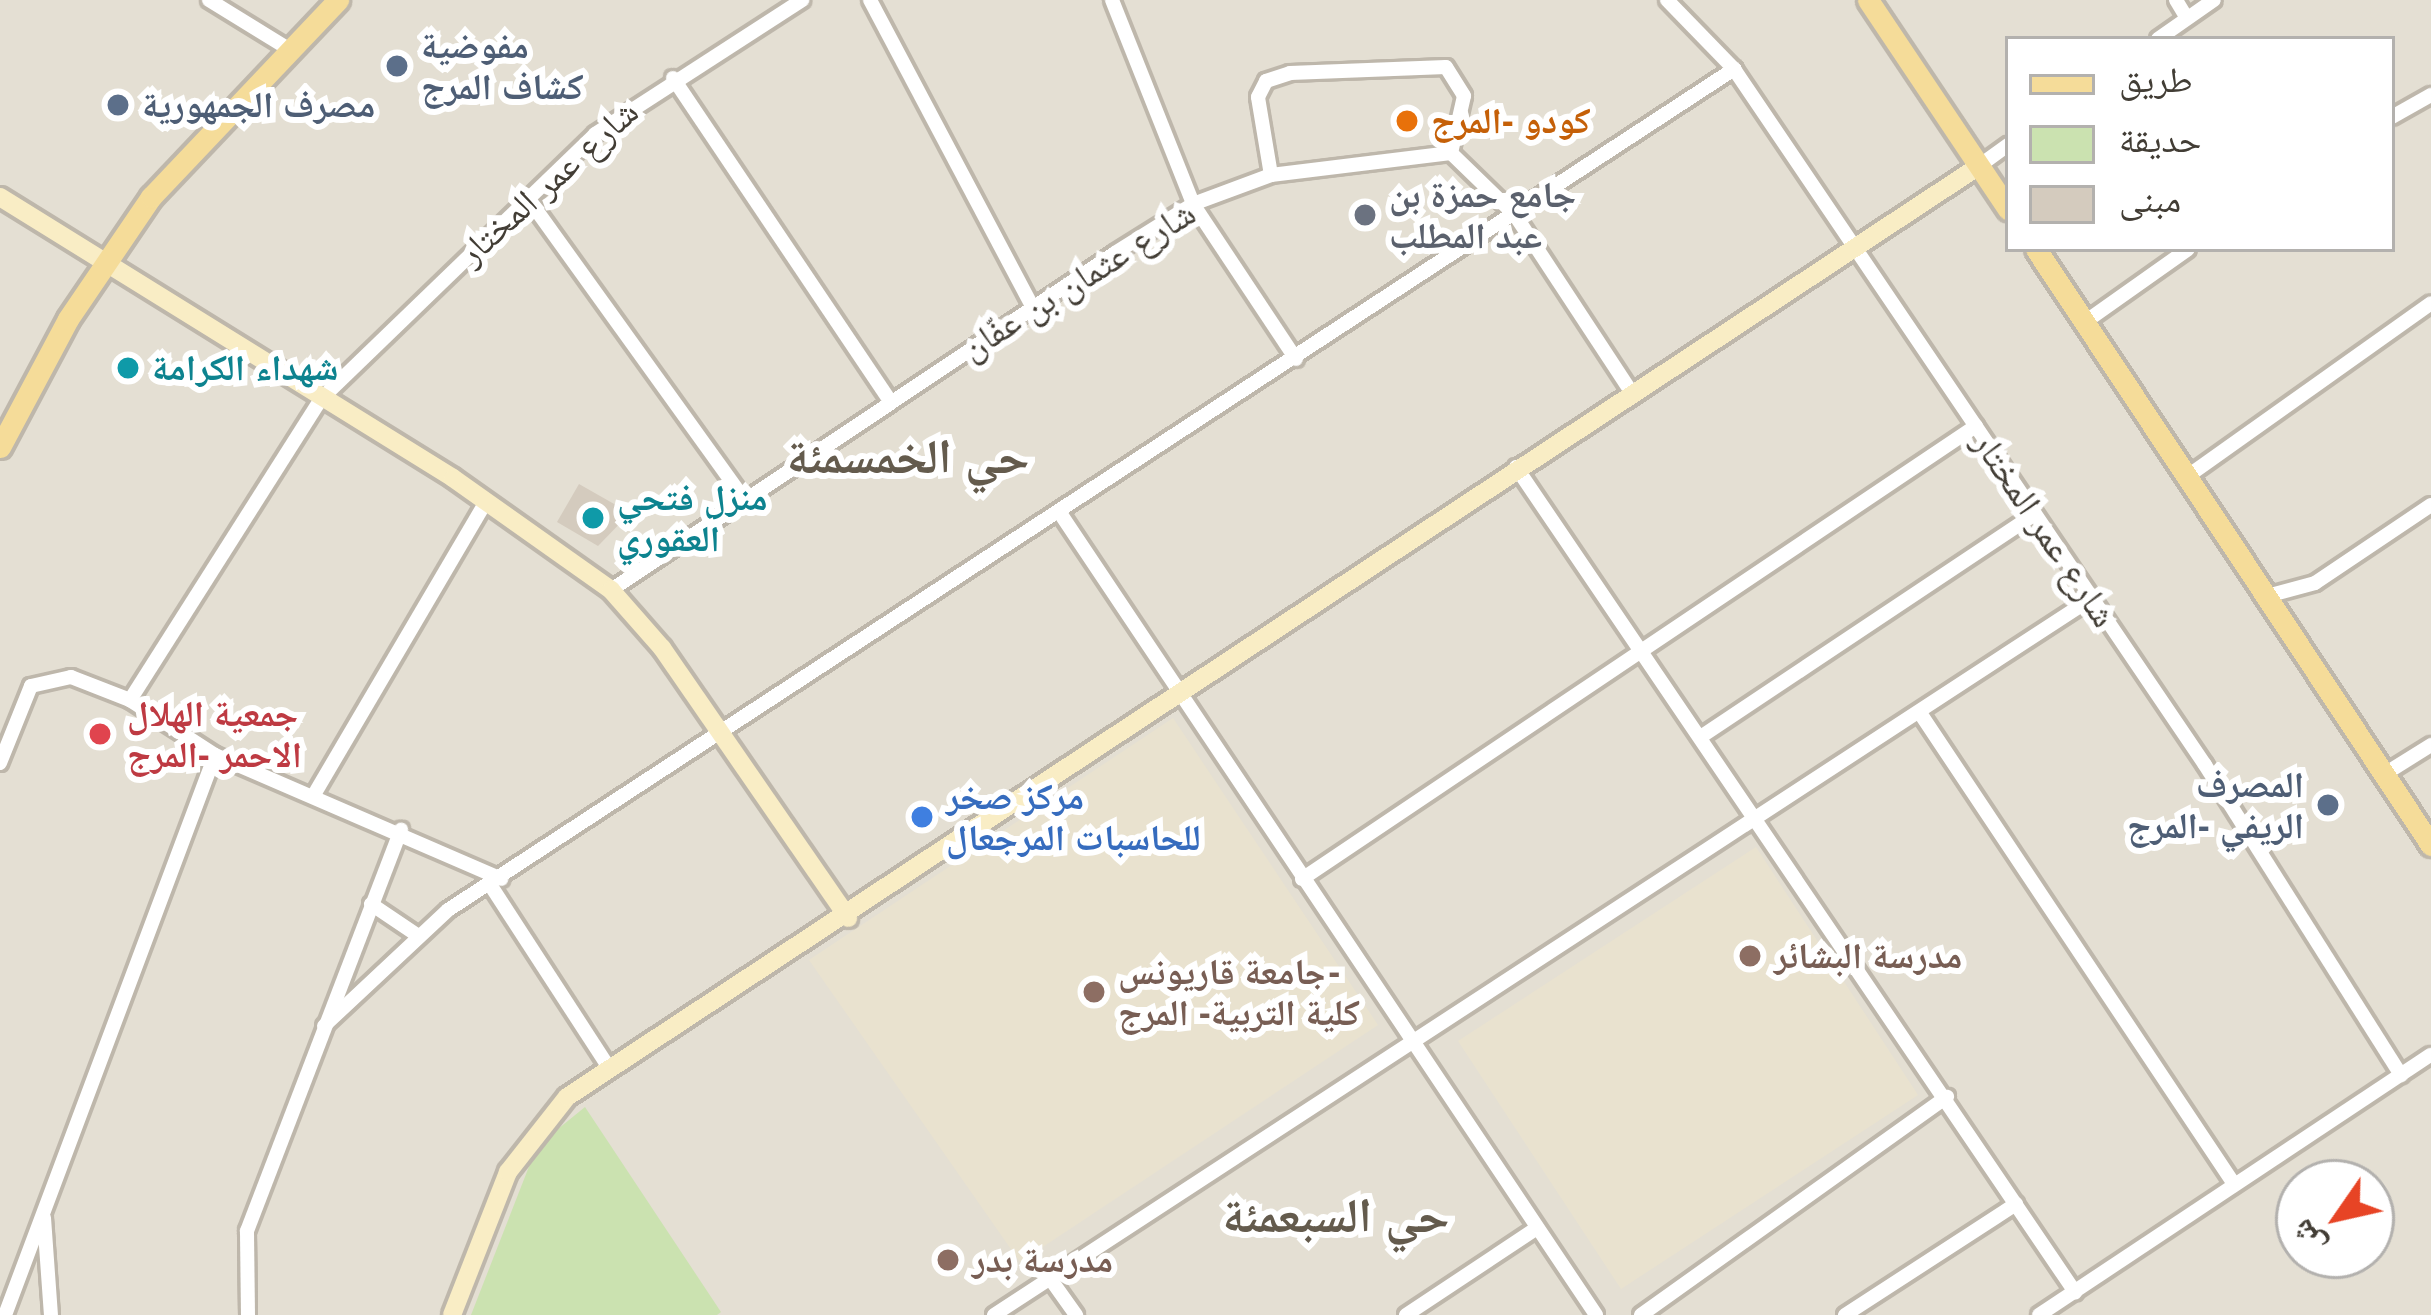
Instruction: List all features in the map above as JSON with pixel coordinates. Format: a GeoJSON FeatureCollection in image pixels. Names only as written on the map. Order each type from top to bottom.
{"type":"FeatureCollection","features":[{"type":"Feature","properties":{"kind":"main road"},"geometry":{"type":"LineString","coordinates":[[0,447],[101,266],[179,163],[338,0]]}},
{"type":"Feature","properties":{"kind":"main road"},"geometry":{"type":"LineString","coordinates":[[1868,0],[2005,204]]}},
{"type":"Feature","properties":{"kind":"main road"},"geometry":{"type":"LineString","coordinates":[[2038,252],[2431,845]]}},
{"type":"Feature","properties":{"kind":"street"},"geometry":{"type":"LineString","coordinates":[[209,0],[287,48]]}},
{"type":"Feature","properties":{"kind":"street","name":"شارع عمر المختار"},"geometry":{"type":"LineString","coordinates":[[130,700],[322,398],[527,196],[673,78],[802,0]]}},
{"type":"Feature","properties":{"kind":"street"},"geometry":{"type":"LineString","coordinates":[[870,0],[1033,308]]}},
{"type":"Feature","properties":{"kind":"street"},"geometry":{"type":"LineString","coordinates":[[1112,0],[1193,204],[1296,359]]}},
{"type":"Feature","properties":{"kind":"street","name":"شارع عمر المختار"},"geometry":{"type":"LineString","coordinates":[[1667,0],[1734,69],[2092,598],[2402,1075]]}},
{"type":"Feature","properties":{"kind":"street"},"geometry":{"type":"LineString","coordinates":[[2176,0],[2187,18]]}},
{"type":"Feature","properties":{"kind":"street"},"geometry":{"type":"LineString","coordinates":[[2162,36],[2214,0]]}},
{"type":"Feature","properties":{"kind":"street"},"geometry":{"type":"LineString","coordinates":[[1271,175],[1258,97],[1266,81],[1290,73],[1446,67],[1464,96],[1451,153],[1515,215],[1632,393]]}},
{"type":"Feature","properties":{"kind":"street"},"geometry":{"type":"LineString","coordinates":[[324,1026],[417,935],[1062,516],[1734,69]]}},
{"type":"Feature","properties":{"kind":"street"},"geometry":{"type":"LineString","coordinates":[[673,78],[889,399]]}},
{"type":"Feature","properties":{"kind":"street"},"geometry":{"type":"LineString","coordinates":[[2395,115],[2431,94]]}},
{"type":"Feature","properties":{"kind":"street"},"geometry":{"type":"LineString","coordinates":[[452,1315],[532,1132],[610,1069],[848,918],[1177,690],[2005,147]]}},
{"type":"Feature","properties":{"kind":"street","name":"شارع عثمان بن عفّان"},"geometry":{"type":"LineString","coordinates":[[611,590],[889,399],[1193,204],[1271,175],[1451,153]]}},
{"type":"Feature","properties":{"kind":"street"},"geometry":{"type":"LineString","coordinates":[[527,196],[744,499]]}},
{"type":"Feature","properties":{"kind":"street"},"geometry":{"type":"LineString","coordinates":[[0,197],[101,266],[486,501],[611,590],[723,734],[848,918]]}},
{"type":"Feature","properties":{"kind":"street"},"geometry":{"type":"LineString","coordinates":[[2085,322],[2184,252]]}},
{"type":"Feature","properties":{"kind":"street"},"geometry":{"type":"LineString","coordinates":[[2188,476],[2431,303]]}},
{"type":"Feature","properties":{"kind":"street"},"geometry":{"type":"LineString","coordinates":[[1302,879],[1646,653],[1976,427]]}},
{"type":"Feature","properties":{"kind":"street"},"geometry":{"type":"LineString","coordinates":[[1516,467],[2075,1292]]}},
{"type":"Feature","properties":{"kind":"street"},"geometry":{"type":"LineString","coordinates":[[315,794],[486,501]]}},
{"type":"Feature","properties":{"kind":"street"},"geometry":{"type":"LineString","coordinates":[[2266,596],[2314,583],[2431,505]]}},
{"type":"Feature","properties":{"kind":"street"},"geometry":{"type":"LineString","coordinates":[[1702,736],[2034,515]]}},
{"type":"Feature","properties":{"kind":"street"},"geometry":{"type":"LineString","coordinates":[[1062,516],[1596,1315]]}},
{"type":"Feature","properties":{"kind":"street"},"geometry":{"type":"LineString","coordinates":[[994,1315],[1922,716],[2092,598]]}},
{"type":"Feature","properties":{"kind":"street"},"geometry":{"type":"LineString","coordinates":[[0,763],[26,694],[44,675],[130,700],[215,754],[400,829],[496,883],[610,1069]]}},
{"type":"Feature","properties":{"kind":"street"},"geometry":{"type":"LineString","coordinates":[[1922,716],[2232,1181]]}},
{"type":"Feature","properties":{"kind":"street"},"geometry":{"type":"LineString","coordinates":[[2383,775],[2431,745]]}},
{"type":"Feature","properties":{"kind":"street"},"geometry":{"type":"LineString","coordinates":[[5,1315],[215,754]]}},
{"type":"Feature","properties":{"kind":"street"},"geometry":{"type":"LineString","coordinates":[[248,1315],[247,1231],[400,829]]}},
{"type":"Feature","properties":{"kind":"street"},"geometry":{"type":"LineString","coordinates":[[371,904],[417,935]]}},
{"type":"Feature","properties":{"kind":"street"},"geometry":{"type":"LineString","coordinates":[[2039,1315],[2232,1181],[2431,1055]]}},
{"type":"Feature","properties":{"kind":"street"},"geometry":{"type":"LineString","coordinates":[[1641,1315],[1946,1097]]}},
{"type":"Feature","properties":{"kind":"street"},"geometry":{"type":"LineString","coordinates":[[1845,1315],[2016,1204]]}},
{"type":"Feature","properties":{"kind":"street"},"geometry":{"type":"LineString","coordinates":[[44,1211],[51,1315]]}},
{"type":"Feature","properties":{"kind":"street"},"geometry":{"type":"LineString","coordinates":[[1406,1315],[1537,1228]]}},
{"type":"Feature","properties":{"kind":"street"},"geometry":{"type":"LineString","coordinates":[[1049,1276],[1076,1315]]}},
{"type":"Feature","properties":{"kind":"shaded area"},"geometry":{"type":"Polygon","coordinates":[[[0,0],[2431,0],[2431,1315],[0,1315],[0,0]]]}},
{"type":"Feature","properties":{"kind":"shaded area","name":"جامعة قاريونس- كلية التربية- المرج"},"geometry":{"type":"Polygon","coordinates":[[[1173,718],[1378,1025],[1020,1262],[809,960],[1173,718]]]}},
{"type":"Feature","properties":{"kind":"shaded area"},"geometry":{"type":"Polygon","coordinates":[[[1756,847],[1918,1095],[1621,1289],[1458,1041],[1756,847]]]}},
{"type":"Feature","properties":{"kind":"green space"},"geometry":{"type":"Polygon","coordinates":[[[585,1107],[721,1312],[717,1315],[471,1315],[537,1146],[585,1107]]]}},
{"type":"Feature","properties":{"kind":"building","name":"منزل فتحي العقوري"},"geometry":{"type":"Polygon","coordinates":[[[579,484],[630,513],[598,546],[557,522],[579,484]]]}},
{"type":"Feature","properties":{"kind":"place","name":"مفوضية كشاف المرج"},"geometry":{"type":"Point","coordinates":[397,66]}},
{"type":"Feature","properties":{"kind":"place","name":"مصرف الجمهورية"},"geometry":{"type":"Point","coordinates":[118,105]}},
{"type":"Feature","properties":{"kind":"place","name":"كودو -المرج"},"geometry":{"type":"Point","coordinates":[1407,121]}},
{"type":"Feature","properties":{"kind":"place","name":"جامع حمزة بن عبد المطلب"},"geometry":{"type":"Point","coordinates":[1365,215]}},
{"type":"Feature","properties":{"kind":"place","name":"شهداء الكرامة"},"geometry":{"type":"Point","coordinates":[128,368]}},
{"type":"Feature","properties":{"kind":"place","name":"منزل فتحي العقوري"},"geometry":{"type":"Point","coordinates":[593,518]}},
{"type":"Feature","properties":{"kind":"place","name":"جمعية الهلال الاحمر -المرج"},"geometry":{"type":"Point","coordinates":[100,734]}},
{"type":"Feature","properties":{"kind":"place","name":"المصرف الريفي -المرج"},"geometry":{"type":"Point","coordinates":[2328,805]}},
{"type":"Feature","properties":{"kind":"place","name":"مركز صخر للحاسبات المرجعال"},"geometry":{"type":"Point","coordinates":[922,817]}},
{"type":"Feature","properties":{"kind":"place","name":"مدرسة البشائر"},"geometry":{"type":"Point","coordinates":[1750,956]}},
{"type":"Feature","properties":{"kind":"place","name":"جامعة قاريونس- كلية التربية- المرج"},"geometry":{"type":"Point","coordinates":[1094,992]}},
{"type":"Feature","properties":{"kind":"place","name":"مدرسة بدر"},"geometry":{"type":"Point","coordinates":[948,1260]}},
{"type":"Feature","properties":{"kind":"district","name":"حي الخمسمئة"},"geometry":{"type":"Point","coordinates":[908,457]}},
{"type":"Feature","properties":{"kind":"district","name":"حي السبعمئة"},"geometry":{"type":"Point","coordinates":[1336,1216]}}]}
